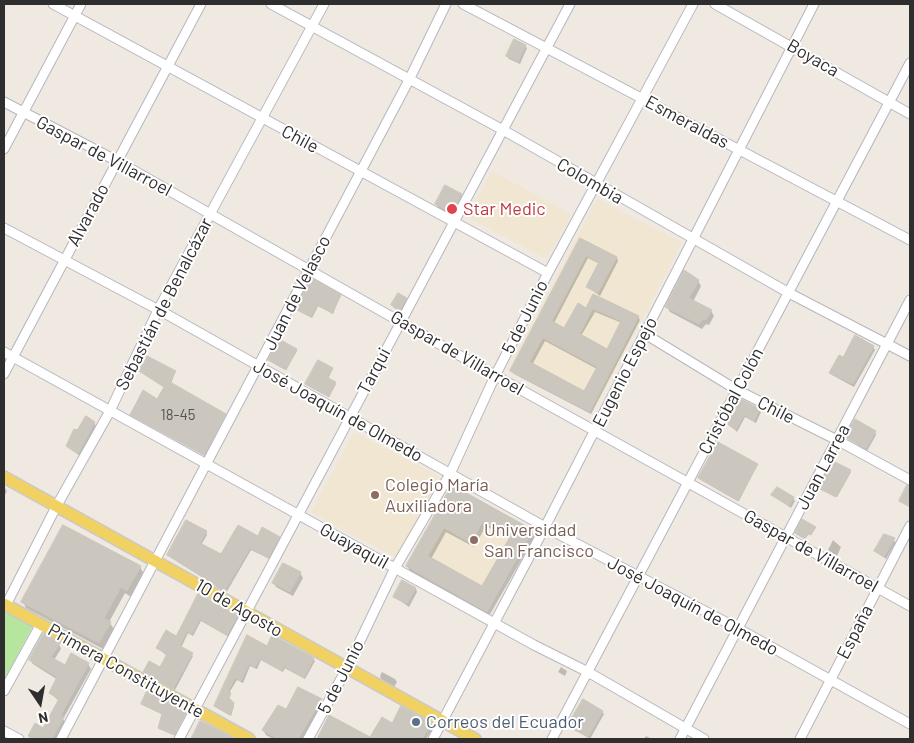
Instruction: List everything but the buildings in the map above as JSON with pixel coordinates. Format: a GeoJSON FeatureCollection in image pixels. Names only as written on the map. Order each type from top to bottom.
{"type":"FeatureCollection","features":[{"type":"Feature","properties":{"kind":"main road","name":"10 de Agosto"},"geometry":{"type":"LineString","coordinates":[[4,477],[475,739]]}},
{"type":"Feature","properties":{"kind":"main road","name":"Primera Constituyente"},"geometry":{"type":"LineString","coordinates":[[5,604],[249,739]]}},
{"type":"Feature","properties":{"kind":"street","name":"Chile"},"geometry":{"type":"LineString","coordinates":[[53,4],[548,272]]}},
{"type":"Feature","properties":{"kind":"street"},"geometry":{"type":"LineString","coordinates":[[4,149],[81,4]]}},
{"type":"Feature","properties":{"kind":"street","name":"Alvarado"},"geometry":{"type":"LineString","coordinates":[[4,374],[201,4]]}},
{"type":"Feature","properties":{"kind":"street","name":"Colombia"},"geometry":{"type":"LineString","coordinates":[[271,4],[503,130],[596,185],[789,293],[910,356]]}},
{"type":"Feature","properties":{"kind":"street","name":"Sebastián de Benalcázar"},"geometry":{"type":"LineString","coordinates":[[5,604],[56,507],[110,411],[158,310],[324,4]]}},
{"type":"Feature","properties":{"kind":"street","name":"Juan de Velasco"},"geometry":{"type":"LineString","coordinates":[[61,739],[409,80],[446,4]]}},
{"type":"Feature","properties":{"kind":"street","name":"Esmeraldas"},"geometry":{"type":"LineString","coordinates":[[463,4],[910,240]]}},
{"type":"Feature","properties":{"kind":"street","name":"Tarqui"},"geometry":{"type":"LineString","coordinates":[[179,739],[570,4]]}},
{"type":"Feature","properties":{"kind":"street","name":"5 de Junio"},"geometry":{"type":"LineString","coordinates":[[308,739],[347,668],[395,568],[450,474],[495,376],[548,272],[693,4]]}},
{"type":"Feature","properties":{"kind":"street","name":"Boyaca"},"geometry":{"type":"LineString","coordinates":[[714,4],[793,46],[910,114]]}},
{"type":"Feature","properties":{"kind":"street","name":"Eugenio Espejo"},"geometry":{"type":"LineString","coordinates":[[433,739],[545,527],[814,4]]}},
{"type":"Feature","properties":{"kind":"street","name":"Cristóbal Colón"},"geometry":{"type":"LineString","coordinates":[[552,739],[910,63]]}},
{"type":"Feature","properties":{"kind":"street","name":"Gaspar de Villarroel"},"geometry":{"type":"LineString","coordinates":[[4,102],[23,114],[117,161],[309,268],[495,376],[910,606]]}},
{"type":"Feature","properties":{"kind":"street","name":"José Joaquín de Olmedo"},"geometry":{"type":"LineString","coordinates":[[4,228],[158,310],[638,578],[738,629],[910,724]]}},
{"type":"Feature","properties":{"kind":"street","name":"Juan Larrea"},"geometry":{"type":"LineString","coordinates":[[680,739],[910,300]]}},
{"type":"Feature","properties":{"kind":"street","name":"Chile"},"geometry":{"type":"LineString","coordinates":[[645,334],[737,390],[837,440],[910,480]]}},
{"type":"Feature","properties":{"kind":"street","name":"Guayaquil"},"geometry":{"type":"LineString","coordinates":[[4,352],[494,623],[588,672],[704,739]]}},
{"type":"Feature","properties":{"kind":"street","name":"España"},"geometry":{"type":"LineString","coordinates":[[800,739],[910,526]]}},
{"type":"Feature","properties":{"kind":"street"},"geometry":{"type":"LineString","coordinates":[[4,691],[41,624]]}},
{"type":"Feature","properties":{"kind":"street"},"geometry":{"type":"LineString","coordinates":[[4,731],[19,739]]}},
{"type":"Feature","properties":{"kind":"shaded area"},"geometry":{"type":"Polygon","coordinates":[[[492,171],[571,214],[547,259],[467,217],[492,171]]]}},
{"type":"Feature","properties":{"kind":"shaded area"},"geometry":{"type":"Polygon","coordinates":[[[597,199],[682,243],[593,412],[508,369],[597,199]]]}},
{"type":"Feature","properties":{"kind":"shaded area","name":"Colegio María Auxiliadora"},"geometry":{"type":"Polygon","coordinates":[[[354,432],[440,477],[397,558],[311,512],[354,432]]]}},
{"type":"Feature","properties":{"kind":"shaded area","name":"Universidad San Francisco"},"geometry":{"type":"Polygon","coordinates":[[[452,485],[533,530],[496,594],[460,574],[450,591],[406,566],[452,485]]]}},
{"type":"Feature","properties":{"kind":"green space"},"geometry":{"type":"Polygon","coordinates":[[[4,610],[33,626],[4,680],[4,610]]]}},
{"type":"Feature","properties":{"kind":"place","name":"Star Medic"},"geometry":{"type":"Point","coordinates":[452,209]}},
{"type":"Feature","properties":{"kind":"place","name":"Colegio María Auxiliadora"},"geometry":{"type":"Point","coordinates":[375,495]}},
{"type":"Feature","properties":{"kind":"place","name":"Universidad San Francisco"},"geometry":{"type":"Point","coordinates":[474,540]}},
{"type":"Feature","properties":{"kind":"place","name":"Correos del Ecuador"},"geometry":{"type":"Point","coordinates":[416,722]}}]}
